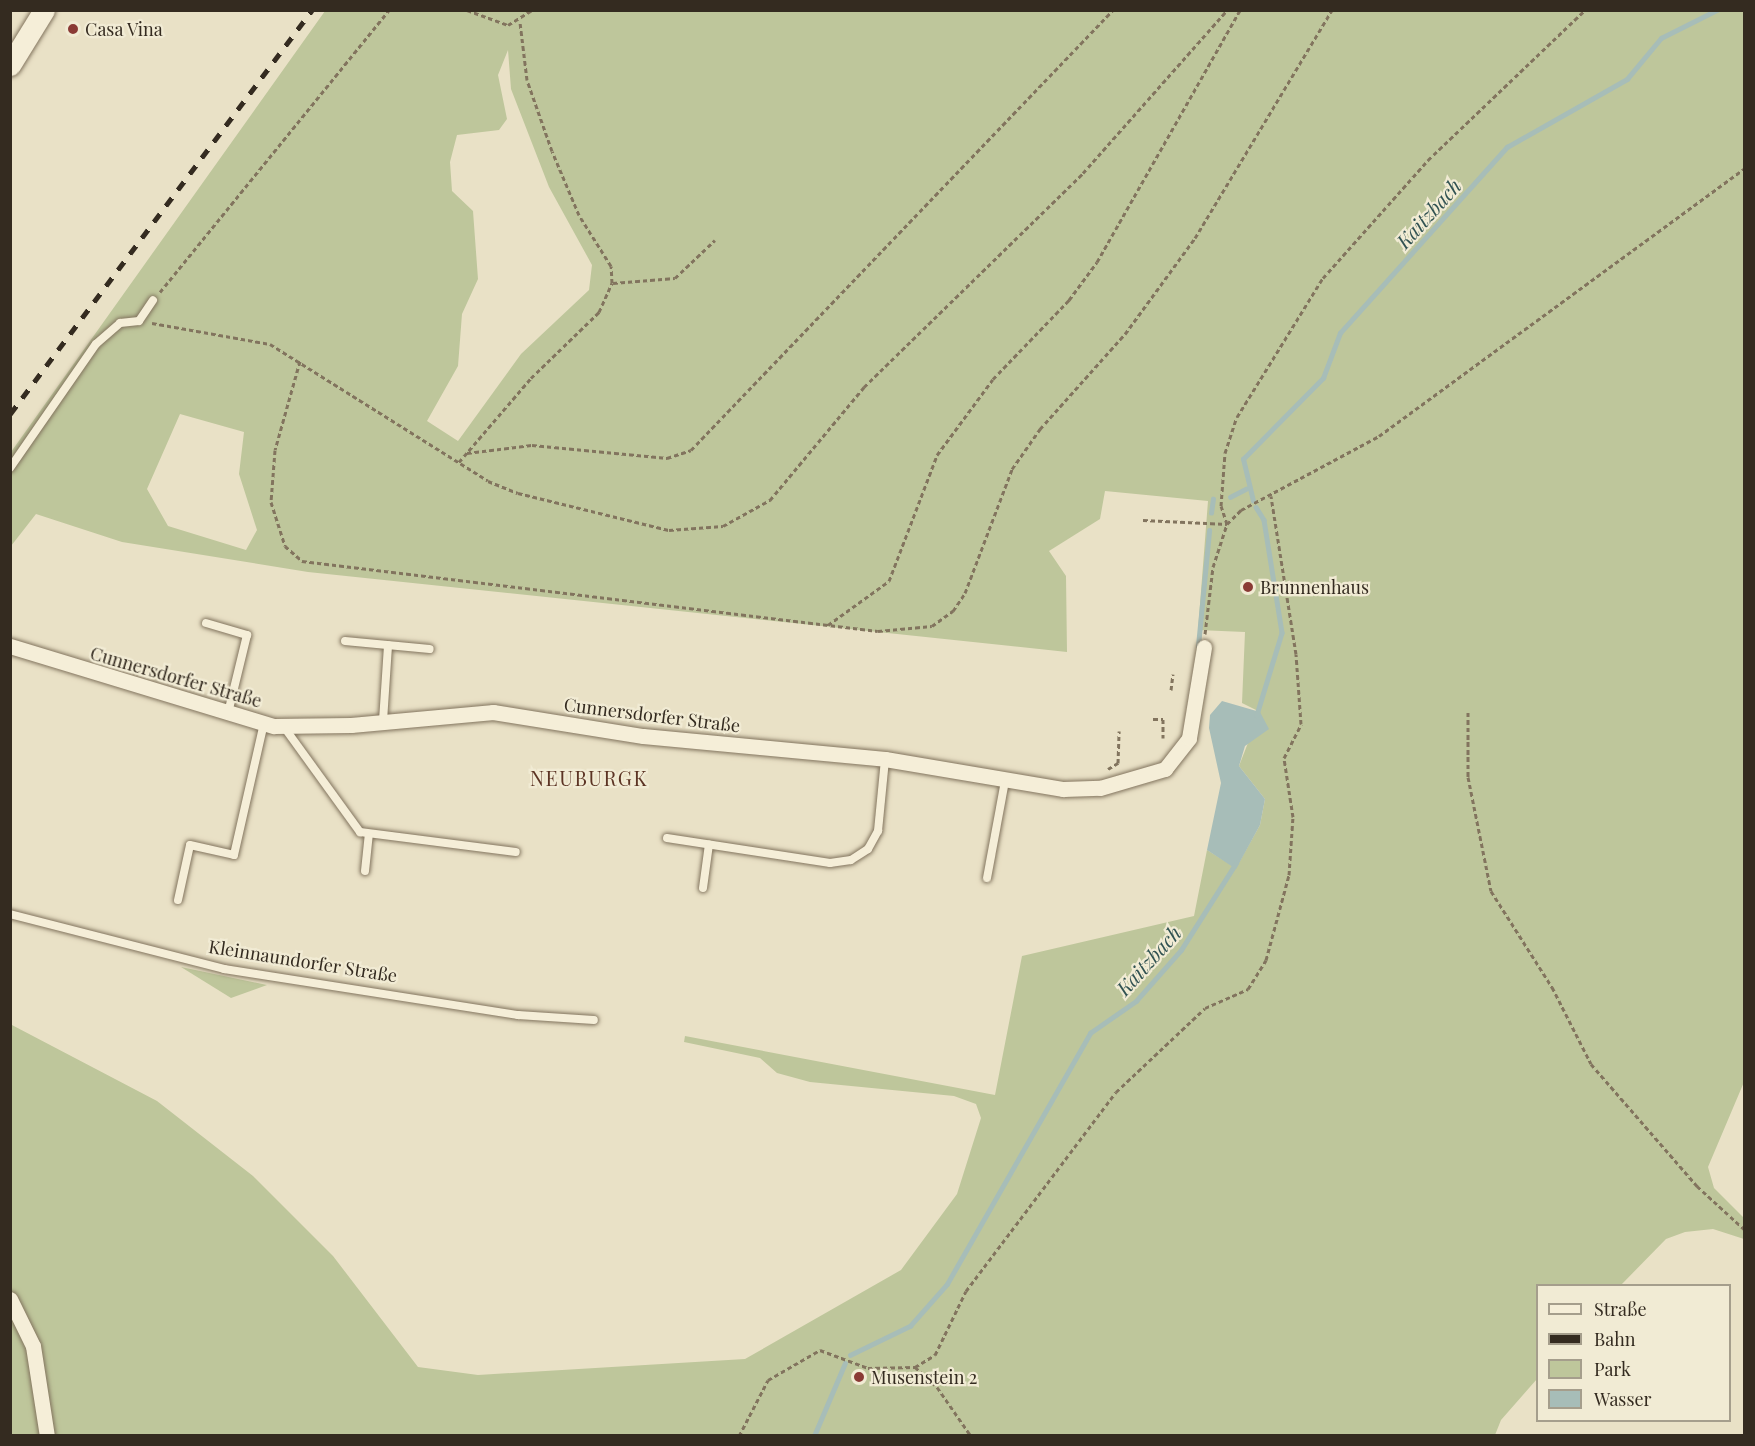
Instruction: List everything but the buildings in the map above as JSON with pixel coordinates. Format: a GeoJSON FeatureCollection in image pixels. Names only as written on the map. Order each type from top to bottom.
{"type":"FeatureCollection","features":[{"type":"Feature","properties":{"kind":"main road"},"geometry":{"type":"LineString","coordinates":[[10,65],[44,10]]}},
{"type":"Feature","properties":{"kind":"street","name":"Cunnersdorfer Straße"},"geometry":{"type":"LineString","coordinates":[[10,646],[228,713],[283,726],[493,712],[643,736],[885,759],[1005,781],[1100,788],[1166,769],[1189,738],[1204,647]]}},
{"type":"Feature","properties":{"kind":"street"},"geometry":{"type":"LineString","coordinates":[[10,1299],[33,1346],[47,1436]]}},
{"type":"Feature","properties":{"kind":"lane"},"geometry":{"type":"LineString","coordinates":[[10,468],[96,344],[120,323],[139,321],[153,300]]}},
{"type":"Feature","properties":{"kind":"lane"},"geometry":{"type":"LineString","coordinates":[[206,623],[247,635],[228,713]]}},
{"type":"Feature","properties":{"kind":"lane"},"geometry":{"type":"LineString","coordinates":[[345,641],[430,649]]}},
{"type":"Feature","properties":{"kind":"lane"},"geometry":{"type":"LineString","coordinates":[[383,721],[388,645]]}},
{"type":"Feature","properties":{"kind":"lane"},"geometry":{"type":"LineString","coordinates":[[178,900],[190,845],[234,855],[264,723]]}},
{"type":"Feature","properties":{"kind":"lane"},"geometry":{"type":"LineString","coordinates":[[283,726],[360,832],[516,852]]}},
{"type":"Feature","properties":{"kind":"lane"},"geometry":{"type":"LineString","coordinates":[[667,838],[830,863],[851,861],[868,849],[878,831],[885,759]]}},
{"type":"Feature","properties":{"kind":"lane"},"geometry":{"type":"LineString","coordinates":[[987,879],[1005,781]]}},
{"type":"Feature","properties":{"kind":"lane"},"geometry":{"type":"LineString","coordinates":[[364,871],[369,834]]}},
{"type":"Feature","properties":{"kind":"lane"},"geometry":{"type":"LineString","coordinates":[[703,888],[709,844]]}},
{"type":"Feature","properties":{"kind":"lane","name":"Kleinnaundorfer Straße"},"geometry":{"type":"LineString","coordinates":[[10,914],[224,969],[518,1015],[594,1020]]}},
{"type":"Feature","properties":{"kind":"path"},"geometry":{"type":"LineString","coordinates":[[153,300],[389,10]]}},
{"type":"Feature","properties":{"kind":"path"},"geometry":{"type":"LineString","coordinates":[[467,10],[494,22],[520,22],[532,10]]}},
{"type":"Feature","properties":{"kind":"path"},"geometry":{"type":"LineString","coordinates":[[467,453],[532,445],[667,458],[691,450],[1113,10]]}},
{"type":"Feature","properties":{"kind":"path"},"geometry":{"type":"LineString","coordinates":[[139,321],[270,344],[459,462],[518,493],[647,526],[702,531],[746,517],[782,486],[906,341],[1083,173],[1227,10]]}},
{"type":"Feature","properties":{"kind":"path"},"geometry":{"type":"LineString","coordinates":[[827,625],[889,581],[937,455],[993,379],[1097,262],[1240,10]]}},
{"type":"Feature","properties":{"kind":"path"},"geometry":{"type":"LineString","coordinates":[[300,361],[275,450],[271,502],[285,546],[302,561],[827,625],[905,632],[932,626],[953,611],[965,593],[1012,469],[1040,429],[1125,334],[1195,238],[1332,10]]}},
{"type":"Feature","properties":{"kind":"path"},"geometry":{"type":"LineString","coordinates":[[1204,647],[1213,567],[1227,524],[1221,506],[1225,453],[1237,417],[1323,278],[1428,160],[1585,10]]}},
{"type":"Feature","properties":{"kind":"path"},"geometry":{"type":"LineString","coordinates":[[459,462],[531,378],[599,312],[612,283],[611,266],[579,215],[552,151],[527,80],[520,22]]}},
{"type":"Feature","properties":{"kind":"path"},"geometry":{"type":"LineString","coordinates":[[1143,520],[1227,524],[1330,458],[1379,436],[1744,169]]}},
{"type":"Feature","properties":{"kind":"path"},"geometry":{"type":"LineString","coordinates":[[612,283],[675,278],[715,240]]}},
{"type":"Feature","properties":{"kind":"path"},"geometry":{"type":"LineString","coordinates":[[739,1436],[768,1380],[793,1363],[820,1350],[855,1364],[915,1367],[935,1355],[966,1291],[1116,1092],[1205,1008],[1248,989],[1266,960],[1289,875],[1293,817],[1284,758],[1301,723],[1296,654],[1271,496]]}},
{"type":"Feature","properties":{"kind":"path"},"geometry":{"type":"LineString","coordinates":[[1171,690],[1173,674]]}},
{"type":"Feature","properties":{"kind":"path"},"geometry":{"type":"LineString","coordinates":[[1468,712],[1468,777],[1491,891],[1552,987],[1591,1064],[1697,1186],[1744,1229]]}},
{"type":"Feature","properties":{"kind":"path"},"geometry":{"type":"LineString","coordinates":[[1153,719],[1163,719],[1162,738]]}},
{"type":"Feature","properties":{"kind":"path"},"geometry":{"type":"LineString","coordinates":[[1100,774],[1118,763],[1119,731]]}},
{"type":"Feature","properties":{"kind":"path"},"geometry":{"type":"LineString","coordinates":[[915,1367],[936,1387],[971,1436]]}},
{"type":"Feature","properties":{"kind":"green space"},"geometry":{"type":"Polygon","coordinates":[[[325,11],[1744,11],[1744,1082],[1708,1167],[1714,1188],[1744,1218],[1744,1239],[1713,1229],[1685,1232],[1666,1239],[1622,1284],[1536,1284],[1536,1380],[1501,1420],[1495,1435],[11,1435],[10,1024],[157,1101],[253,1176],[333,1256],[418,1367],[478,1375],[745,1359],[901,1270],[957,1194],[981,1118],[976,1104],[954,1096],[810,1082],[777,1073],[760,1058],[684,1042],[685,1036],[995,1095],[1022,956],[1194,916],[1207,850],[1236,868],[1260,825],[1265,799],[1239,766],[1260,712],[1242,703],[1245,632],[1198,630],[1208,501],[1105,491],[1100,519],[1049,551],[1066,576],[1067,652],[308,572],[122,542],[36,514],[11,546],[11,452],[325,11]],[[508,50],[498,75],[507,119],[499,130],[457,135],[450,162],[452,191],[473,211],[478,279],[462,314],[458,366],[427,421],[458,441],[521,354],[589,290],[592,265],[549,187],[511,89],[508,50]],[[180,414],[147,489],[168,526],[246,550],[257,530],[239,474],[244,432],[180,414]]]}},
{"type":"Feature","properties":{"kind":"green space"},"geometry":{"type":"Polygon","coordinates":[[[181,967],[267,985],[231,998],[181,967]]]}},
{"type":"Feature","properties":{"kind":"water"},"geometry":{"type":"Polygon","coordinates":[[[1222,701],[1260,712],[1269,729],[1245,746],[1239,766],[1265,799],[1260,825],[1236,869],[1207,850],[1221,783],[1209,728],[1210,715],[1222,701]]]}},
{"type":"Feature","properties":{"kind":"waterway","name":"Kaitzbach"},"geometry":{"type":"LineString","coordinates":[[1253,501],[1243,459],[1323,378],[1340,333],[1507,147],[1627,79],[1661,38],[1717,10]]}},
{"type":"Feature","properties":{"kind":"waterway"},"geometry":{"type":"LineString","coordinates":[[1230,497],[1246,489]]}},
{"type":"Feature","properties":{"kind":"waterway"},"geometry":{"type":"LineString","coordinates":[[1211,513],[1213,499]]}},
{"type":"Feature","properties":{"kind":"waterway","name":"Kaitzbach"},"geometry":{"type":"LineString","coordinates":[[1256,507],[1264,520],[1282,633],[1257,715]]}},
{"type":"Feature","properties":{"kind":"waterway"},"geometry":{"type":"LineString","coordinates":[[1198,646],[1209,531]]}},
{"type":"Feature","properties":{"kind":"waterway","name":"Kaitzbach"},"geometry":{"type":"LineString","coordinates":[[850,1355],[910,1326],[947,1284],[1090,1033],[1136,1001],[1181,950],[1236,863]]}},
{"type":"Feature","properties":{"kind":"waterway","name":"Kaitzbach"},"geometry":{"type":"LineString","coordinates":[[814,1436],[845,1363]]}},
{"type":"Feature","properties":{"kind":"railway"},"geometry":{"type":"LineString","coordinates":[[10,414],[312,10]]}},
{"type":"Feature","properties":{"kind":"place","name":"Casa Vina"},"geometry":{"type":"Point","coordinates":[73,29]}},
{"type":"Feature","properties":{"kind":"place","name":"Brunnenhaus"},"geometry":{"type":"Point","coordinates":[1248,587]}},
{"type":"Feature","properties":{"kind":"place","name":"Musenstein 2"},"geometry":{"type":"Point","coordinates":[859,1377]}},
{"type":"Feature","properties":{"kind":"district","name":"NEUBURGK"},"geometry":{"type":"Point","coordinates":[589,777]}}]}
